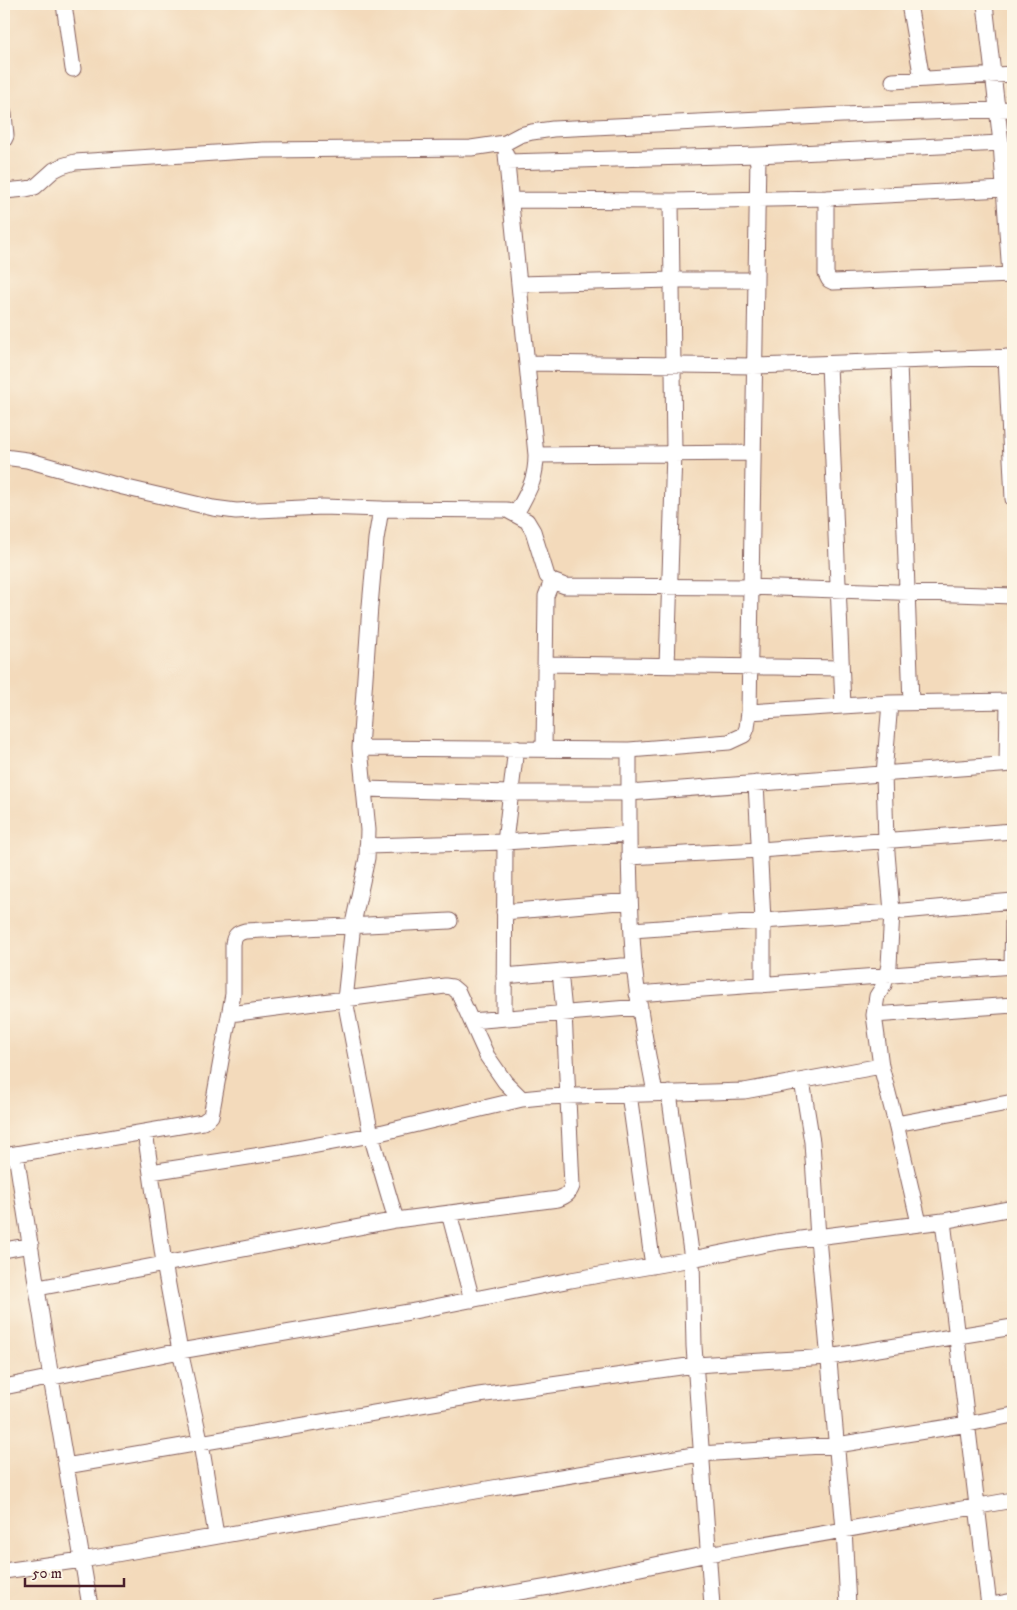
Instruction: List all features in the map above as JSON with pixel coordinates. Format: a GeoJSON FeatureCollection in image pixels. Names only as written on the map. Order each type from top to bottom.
{"type":"FeatureCollection","features":[{"type":"Feature","properties":{"kind":"street"},"geometry":{"type":"LineString","coordinates":[[64,4],[73,69]]}},
{"type":"Feature","properties":{"kind":"street"},"geometry":{"type":"LineString","coordinates":[[909,4],[922,79]]}},
{"type":"Feature","properties":{"kind":"street"},"geometry":{"type":"LineString","coordinates":[[826,198],[826,274],[829,280],[833,282],[1012,275],[1002,143],[985,4]]}},
{"type":"Feature","properties":{"kind":"street"},"geometry":{"type":"LineString","coordinates":[[893,81],[1013,74]]}},
{"type":"Feature","properties":{"kind":"street"},"geometry":{"type":"LineString","coordinates":[[4,192],[34,187],[54,170],[75,162],[263,150],[471,148],[504,143],[520,135],[553,129],[1013,109]]}},
{"type":"Feature","properties":{"kind":"street"},"geometry":{"type":"LineString","coordinates":[[4,114],[6,136],[4,140]]}},
{"type":"Feature","properties":{"kind":"street"},"geometry":{"type":"LineString","coordinates":[[504,143],[536,455],[536,471],[533,481],[516,514]]}},
{"type":"Feature","properties":{"kind":"street"},"geometry":{"type":"LineString","coordinates":[[507,162],[758,155],[1002,143]]}},
{"type":"Feature","properties":{"kind":"street"},"geometry":{"type":"LineString","coordinates":[[360,748],[629,750],[729,742],[744,735],[748,728],[749,712],[758,155]]}},
{"type":"Feature","properties":{"kind":"street"},"geometry":{"type":"LineString","coordinates":[[511,200],[670,201],[826,198],[1004,188]]}},
{"type":"Feature","properties":{"kind":"street"},"geometry":{"type":"LineString","coordinates":[[667,666],[674,453],[670,201]]}},
{"type":"Feature","properties":{"kind":"street"},"geometry":{"type":"LineString","coordinates":[[519,284],[756,280]]}},
{"type":"Feature","properties":{"kind":"street"},"geometry":{"type":"LineString","coordinates":[[527,363],[754,366],[1010,357],[1013,499]]}},
{"type":"Feature","properties":{"kind":"street"},"geometry":{"type":"LineString","coordinates":[[900,362],[911,703]]}},
{"type":"Feature","properties":{"kind":"street"},"geometry":{"type":"LineString","coordinates":[[829,364],[843,706]]}},
{"type":"Feature","properties":{"kind":"street"},"geometry":{"type":"LineString","coordinates":[[536,455],[753,453]]}},
{"type":"Feature","properties":{"kind":"street"},"geometry":{"type":"LineString","coordinates":[[4,457],[27,460],[123,487],[212,508],[236,511],[323,506],[381,509],[507,510],[527,521],[533,531],[547,576],[552,581],[565,586],[751,587],[1013,596]]}},
{"type":"Feature","properties":{"kind":"street"},"geometry":{"type":"LineString","coordinates":[[381,509],[372,578],[360,748],[368,846],[353,924],[345,1000],[371,1135],[396,1220]]}},
{"type":"Feature","properties":{"kind":"street"},"geometry":{"type":"LineString","coordinates":[[544,748],[546,596],[552,581]]}},
{"type":"Feature","properties":{"kind":"street"},"geometry":{"type":"LineString","coordinates":[[545,664],[841,668]]}},
{"type":"Feature","properties":{"kind":"street"},"geometry":{"type":"LineString","coordinates":[[364,789],[510,794],[629,793],[1010,764],[1011,701],[890,703],[749,712]]}},
{"type":"Feature","properties":{"kind":"street"},"geometry":{"type":"LineString","coordinates":[[890,703],[884,774],[886,841],[892,912],[887,976],[877,996],[874,1015],[881,1066],[919,1223]]}},
{"type":"Feature","properties":{"kind":"street"},"geometry":{"type":"LineString","coordinates":[[504,1018],[505,842],[516,748]]}},
{"type":"Feature","properties":{"kind":"street"},"geometry":{"type":"LineString","coordinates":[[629,750],[630,901],[634,965],[639,1000],[662,1093],[692,1259],[700,1454],[712,1606]]}},
{"type":"Feature","properties":{"kind":"street"},"geometry":{"type":"LineString","coordinates":[[756,783],[763,921],[763,984]]}},
{"type":"Feature","properties":{"kind":"street"},"geometry":{"type":"LineString","coordinates":[[629,857],[760,850],[1013,831]]}},
{"type":"Feature","properties":{"kind":"street"},"geometry":{"type":"LineString","coordinates":[[368,846],[505,842],[629,834]]}},
{"type":"Feature","properties":{"kind":"street"},"geometry":{"type":"LineString","coordinates":[[504,912],[630,901]]}},
{"type":"Feature","properties":{"kind":"street"},"geometry":{"type":"LineString","coordinates":[[632,930],[892,912],[1013,901]]}},
{"type":"Feature","properties":{"kind":"street"},"geometry":{"type":"LineString","coordinates":[[471,1021],[564,1012],[763,984],[1013,966],[1013,916]]}},
{"type":"Feature","properties":{"kind":"street"},"geometry":{"type":"LineString","coordinates":[[90,1606],[51,1378],[31,1245],[10,1155],[203,1122],[208,1119],[211,1116],[230,1014],[233,994],[233,944],[237,933],[353,924],[450,921]]}},
{"type":"Feature","properties":{"kind":"street"},"geometry":{"type":"LineString","coordinates":[[504,976],[634,965]]}},
{"type":"Feature","properties":{"kind":"street"},"geometry":{"type":"LineString","coordinates":[[38,1288],[396,1220],[558,1199],[566,1196],[572,1186],[569,1097],[560,971]]}},
{"type":"Feature","properties":{"kind":"street"},"geometry":{"type":"LineString","coordinates":[[230,1014],[445,986],[452,987],[458,992],[487,1056],[505,1082],[522,1099]]}},
{"type":"Feature","properties":{"kind":"street"},"geometry":{"type":"LineString","coordinates":[[874,1015],[1013,1005]]}},
{"type":"Feature","properties":{"kind":"street"},"geometry":{"type":"LineString","coordinates":[[151,1172],[280,1152],[371,1135],[522,1099],[744,1091],[881,1066]]}},
{"type":"Feature","properties":{"kind":"street"},"geometry":{"type":"LineString","coordinates":[[802,1081],[812,1142],[818,1238],[844,1529],[848,1606]]}},
{"type":"Feature","properties":{"kind":"street"},"geometry":{"type":"LineString","coordinates":[[629,1094],[654,1266]]}},
{"type":"Feature","properties":{"kind":"street"},"geometry":{"type":"LineString","coordinates":[[896,1124],[1013,1102]]}},
{"type":"Feature","properties":{"kind":"street"},"geometry":{"type":"LineString","coordinates":[[145,1132],[164,1263],[180,1351],[201,1444],[216,1536]]}},
{"type":"Feature","properties":{"kind":"street"},"geometry":{"type":"LineString","coordinates":[[4,1387],[180,1351],[472,1300],[777,1242],[943,1221],[1013,1208]]}},
{"type":"Feature","properties":{"kind":"street"},"geometry":{"type":"LineString","coordinates":[[450,1213],[472,1300]]}},
{"type":"Feature","properties":{"kind":"street"},"geometry":{"type":"LineString","coordinates":[[943,1221],[978,1506],[988,1606],[1013,1601]]}},
{"type":"Feature","properties":{"kind":"street"},"geometry":{"type":"LineString","coordinates":[[4,1250],[31,1245]]}},
{"type":"Feature","properties":{"kind":"street"},"geometry":{"type":"LineString","coordinates":[[66,1466],[479,1395],[695,1365],[829,1357],[1013,1327]]}},
{"type":"Feature","properties":{"kind":"street"},"geometry":{"type":"LineString","coordinates":[[4,1571],[82,1560],[483,1489],[700,1454],[837,1445],[968,1424],[1013,1414]]}},
{"type":"Feature","properties":{"kind":"street"},"geometry":{"type":"LineString","coordinates":[[436,1606],[549,1587],[708,1554],[844,1529],[1013,1500]]}}]}
